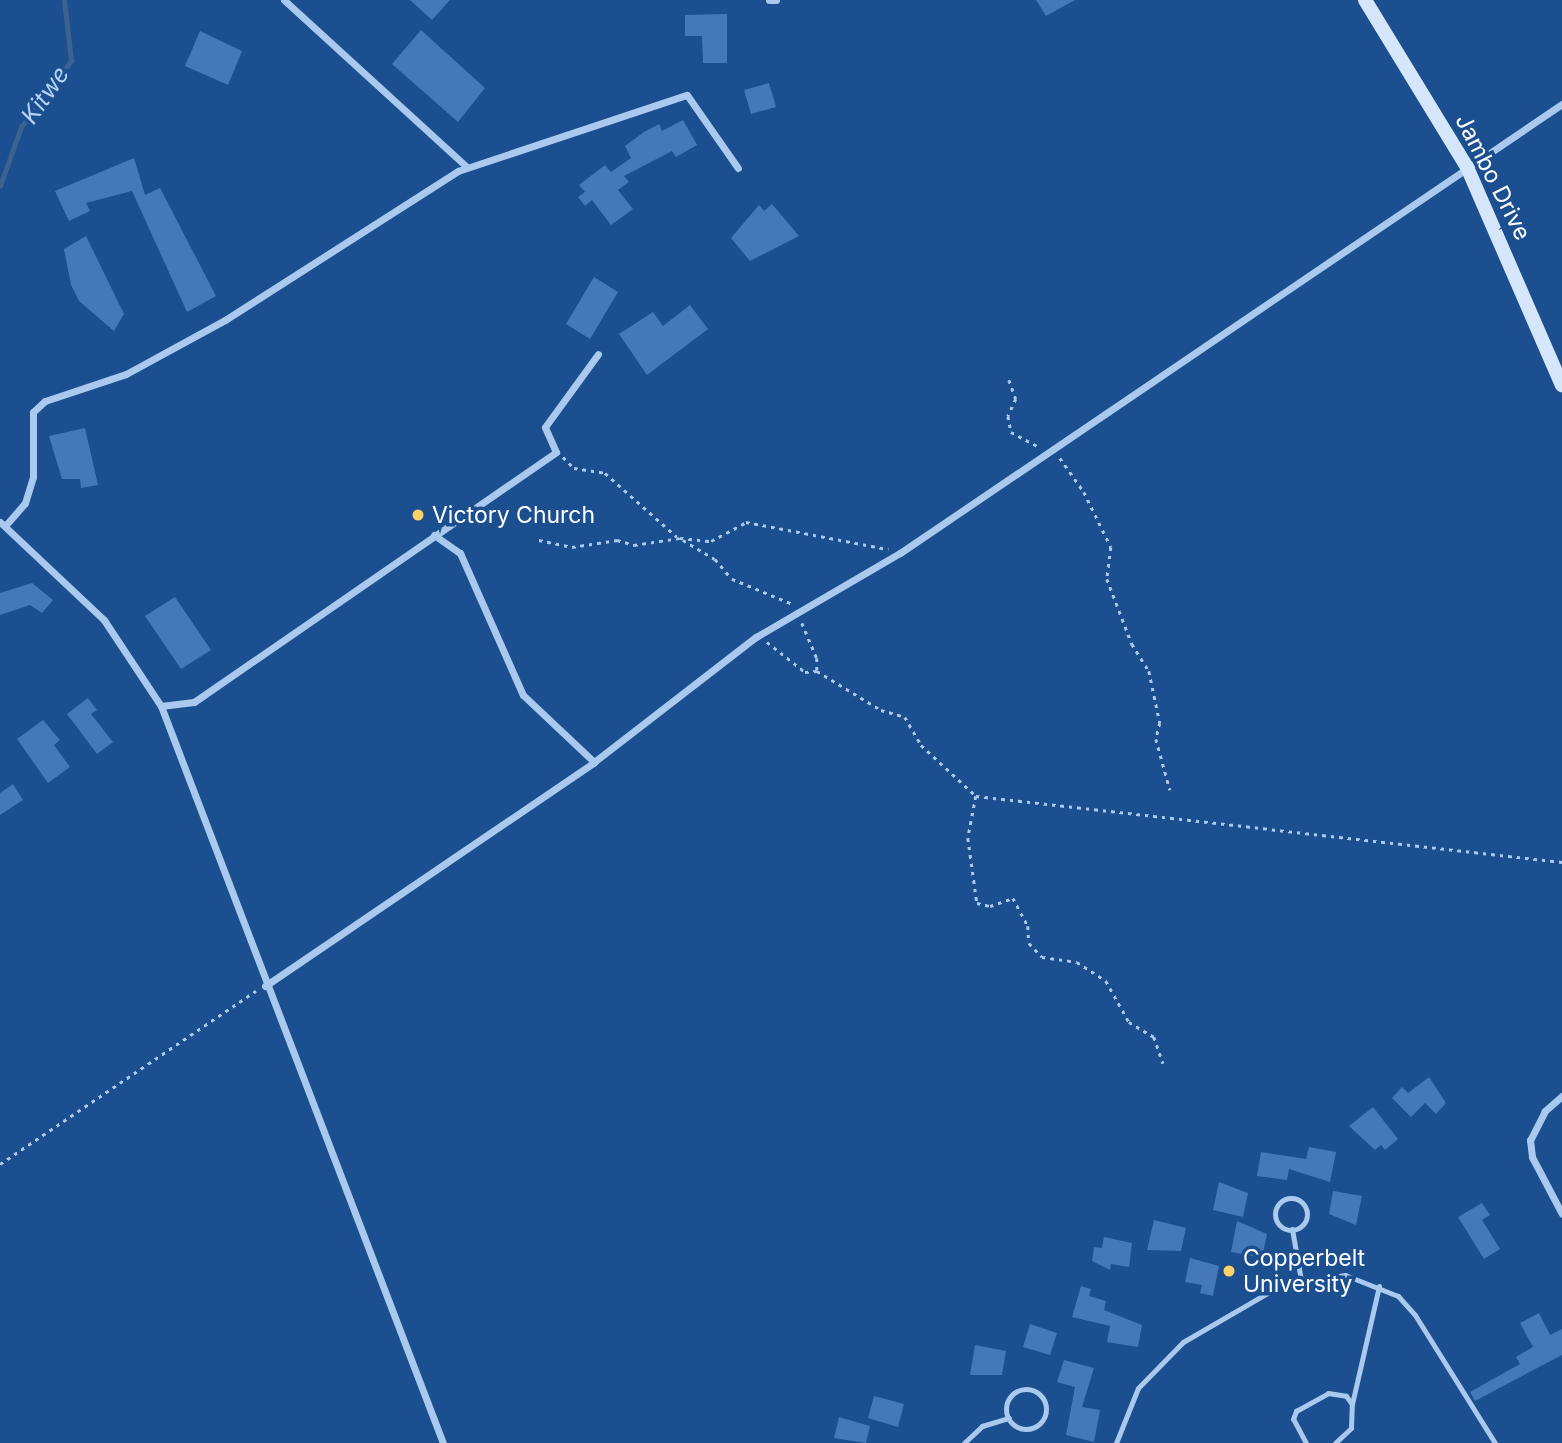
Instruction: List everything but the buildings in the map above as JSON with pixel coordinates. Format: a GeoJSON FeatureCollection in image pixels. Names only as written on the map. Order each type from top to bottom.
{"type":"FeatureCollection","features":[{"type":"Feature","properties":{"kind":"main road","name":"Jambo Drive"},"geometry":{"type":"LineString","coordinates":[[1364,0],[1466,167],[1562,385]]}},
{"type":"Feature","properties":{"kind":"street"},"geometry":{"type":"LineString","coordinates":[[284,0],[467,167]]}},
{"type":"Feature","properties":{"kind":"street"},"geometry":{"type":"LineString","coordinates":[[769,0],[776,0]]}},
{"type":"Feature","properties":{"kind":"street"},"geometry":{"type":"LineString","coordinates":[[443,1443],[265,986],[161,706],[104,621],[2,524],[24,503],[33,477],[33,412],[46,401],[126,374],[225,320],[467,167],[687,95],[738,168]]}},
{"type":"Feature","properties":{"kind":"street"},"geometry":{"type":"LineString","coordinates":[[265,986],[594,762],[756,637],[900,553],[1562,104]]}},
{"type":"Feature","properties":{"kind":"street"},"geometry":{"type":"LineString","coordinates":[[161,706],[194,702],[556,452],[545,427],[598,355]]}},
{"type":"Feature","properties":{"kind":"street"},"geometry":{"type":"LineString","coordinates":[[434,535],[460,553],[523,695],[594,762]]}},
{"type":"Feature","properties":{"kind":"street"},"geometry":{"type":"LineString","coordinates":[[1562,1096],[1545,1111],[1530,1140],[1532,1157],[1562,1214]]}},
{"type":"Feature","properties":{"kind":"lane"},"geometry":{"type":"LineString","coordinates":[[1293,1198],[1301,1201],[1306,1217],[1292,1230],[1280,1226],[1275,1211],[1278,1203],[1293,1198]]}},
{"type":"Feature","properties":{"kind":"lane"},"geometry":{"type":"LineString","coordinates":[[1292,1230],[1301,1280]]}},
{"type":"Feature","properties":{"kind":"lane"},"geometry":{"type":"LineString","coordinates":[[1116,1443],[1138,1388],[1158,1362],[1237,1308],[1301,1280],[1345,1275],[1379,1286],[1415,1315],[1495,1443]]}},
{"type":"Feature","properties":{"kind":"lane"},"geometry":{"type":"LineString","coordinates":[[1335,1443],[1351,1428],[1352,1404],[1379,1286]]}},
{"type":"Feature","properties":{"kind":"lane"},"geometry":{"type":"LineString","coordinates":[[1019,1390],[1041,1394],[1045,1416],[1038,1425],[1017,1426],[1009,1418],[1010,1396],[1019,1390]]}},
{"type":"Feature","properties":{"kind":"lane"},"geometry":{"type":"LineString","coordinates":[[1306,1443],[1293,1419],[1296,1411],[1328,1393],[1346,1396],[1352,1404]]}},
{"type":"Feature","properties":{"kind":"lane"},"geometry":{"type":"LineString","coordinates":[[964,1443],[982,1426],[1009,1418]]}},
{"type":"Feature","properties":{"kind":"path"},"geometry":{"type":"LineString","coordinates":[[1009,380],[1016,399],[1008,416],[1011,432],[1049,452],[1070,470],[1111,547],[1107,579],[1132,644],[1149,671],[1160,723],[1156,739],[1170,790]]}},
{"type":"Feature","properties":{"kind":"path"},"geometry":{"type":"LineString","coordinates":[[556,452],[574,468],[604,473],[680,538],[715,559],[732,579],[770,598],[788,598],[799,611],[808,647],[817,658],[817,671]]}},
{"type":"Feature","properties":{"kind":"path"},"geometry":{"type":"LineString","coordinates":[[539,540],[572,547],[680,538],[711,541],[746,522],[871,542],[900,553]]}},
{"type":"Feature","properties":{"kind":"path"},"geometry":{"type":"LineString","coordinates":[[756,637],[782,649],[805,672],[817,671],[881,710],[905,717],[921,745],[976,796],[1562,862]]}},
{"type":"Feature","properties":{"kind":"path"},"geometry":{"type":"LineString","coordinates":[[976,796],[968,838],[977,903],[990,906],[1013,898],[1028,926],[1029,943],[1042,957],[1077,962],[1106,981],[1129,1022],[1154,1037],[1163,1063]]}},
{"type":"Feature","properties":{"kind":"path"},"geometry":{"type":"LineString","coordinates":[[0,1164],[265,986]]}},
{"type":"Feature","properties":{"kind":"waterway","name":"Kitwe"},"geometry":{"type":"LineString","coordinates":[[0,186],[21,127],[71,61],[64,0]]}},
{"type":"Feature","properties":{"kind":"place","name":"Victory Church"},"geometry":{"type":"Point","coordinates":[418,515]}},
{"type":"Feature","properties":{"kind":"place","name":"Copperbelt University"},"geometry":{"type":"Point","coordinates":[1229,1271]}}]}
